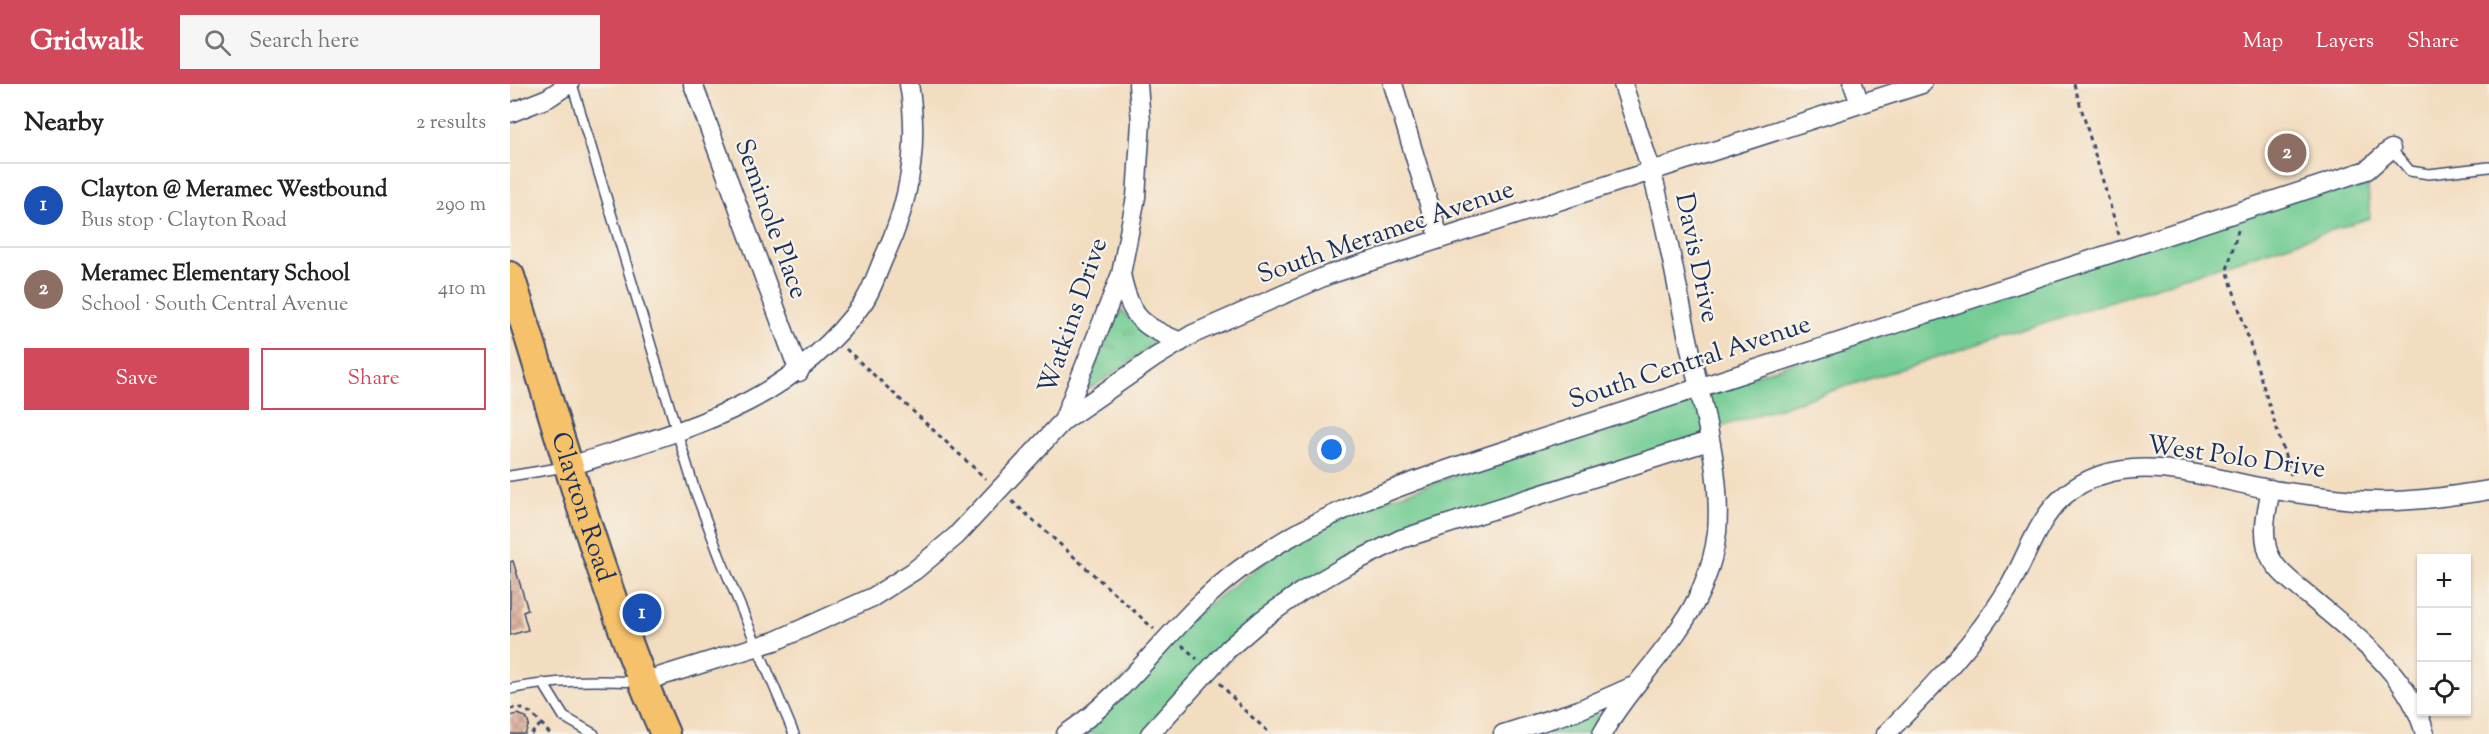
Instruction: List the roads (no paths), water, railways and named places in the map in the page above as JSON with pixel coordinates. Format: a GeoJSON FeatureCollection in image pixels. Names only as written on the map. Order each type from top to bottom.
{"type":"FeatureCollection","features":[{"type":"Feature","properties":{"kind":"main road","name":"Clayton Road"},"geometry":{"type":"LineString","coordinates":[[510,276],[602,571],[642,682],[665,734]]}},
{"type":"Feature","properties":{"kind":"street"},"geometry":{"type":"LineString","coordinates":[[510,114],[548,98],[571,84]]}},
{"type":"Feature","properties":{"kind":"street","name":"Seminole Place"},"geometry":{"type":"LineString","coordinates":[[693,84],[799,372]]}},
{"type":"Feature","properties":{"kind":"street"},"geometry":{"type":"LineString","coordinates":[[570,466],[711,421],[750,403],[799,372],[834,337],[864,301],[900,222],[909,181],[914,137],[909,84]]}},
{"type":"Feature","properties":{"kind":"street","name":"Watkins Drive"},"geometry":{"type":"LineString","coordinates":[[1063,421],[1121,274],[1136,197],[1141,122],[1138,84]]}},
{"type":"Feature","properties":{"kind":"street"},"geometry":{"type":"LineString","coordinates":[[1393,84],[1439,237]]}},
{"type":"Feature","properties":{"kind":"street","name":"Davis Drive"},"geometry":{"type":"LineString","coordinates":[[1602,734],[1614,713],[1635,685],[1662,656],[1683,625],[1701,589],[1712,559],[1717,531],[1717,500],[1709,441],[1698,388],[1651,172],[1623,84]]}},
{"type":"Feature","properties":{"kind":"street"},"geometry":{"type":"LineString","coordinates":[[1853,84],[1860,104]]}},
{"type":"Feature","properties":{"kind":"street","name":"South Meramec Avenue"},"geometry":{"type":"LineString","coordinates":[[642,682],[756,647],[825,620],[873,597],[914,571],[956,536],[1063,421],[1144,364],[1181,342],[1245,310],[1328,275],[1439,237],[1651,172],[1922,84]]}},
{"type":"Feature","properties":{"kind":"street","name":"South Central Avenue"},"geometry":{"type":"LineString","coordinates":[[1066,734],[1106,705],[1135,676],[1201,601],[1240,569],[1315,523],[1346,508],[1405,483],[1588,422],[2367,170],[2391,149]]}},
{"type":"Feature","properties":{"kind":"street"},"geometry":{"type":"LineString","coordinates":[[1121,274],[1126,300],[1140,321],[1157,333],[1181,342]]}},
{"type":"Feature","properties":{"kind":"street"},"geometry":{"type":"LineString","coordinates":[[1150,734],[1228,649],[1263,619],[1301,592],[1342,568],[1401,539],[1709,441]]}},
{"type":"Feature","properties":{"kind":"street","name":"West Polo Drive"},"geometry":{"type":"LineString","coordinates":[[1886,734],[1966,647],[2008,588],[2051,511],[2063,496],[2100,475],[2149,468],[2178,471],[2271,489],[2356,500],[2402,501],[2489,490]]}},
{"type":"Feature","properties":{"kind":"street"},"geometry":{"type":"LineString","coordinates":[[2271,489],[2264,523],[2267,550],[2279,570],[2383,662],[2413,701],[2425,734]]}},
{"type":"Feature","properties":{"kind":"street"},"geometry":{"type":"LineString","coordinates":[[1516,733],[1608,699],[1635,685]]}},
{"type":"Feature","properties":{"kind":"lane"},"geometry":{"type":"LineString","coordinates":[[571,84],[677,432],[721,560],[794,734]]}},
{"type":"Feature","properties":{"kind":"lane"},"geometry":{"type":"LineString","coordinates":[[2391,149],[2410,171],[2429,174],[2489,167]]}},
{"type":"Feature","properties":{"kind":"lane"},"geometry":{"type":"LineString","coordinates":[[510,476],[570,466]]}},
{"type":"Feature","properties":{"kind":"lane"},"geometry":{"type":"LineString","coordinates":[[510,689],[543,683],[591,680],[642,682]]}},
{"type":"Feature","properties":{"kind":"lane"},"geometry":{"type":"LineString","coordinates":[[543,683],[564,717],[594,734]]}},
{"type":"Feature","properties":{"kind":"place","name":"Meramec Elementary School"},"geometry":{"type":"Point","coordinates":[2287,153]}},
{"type":"Feature","properties":{"kind":"place","name":"Clayton @ Meramec Westbound"},"geometry":{"type":"Point","coordinates":[642,613]}}]}
